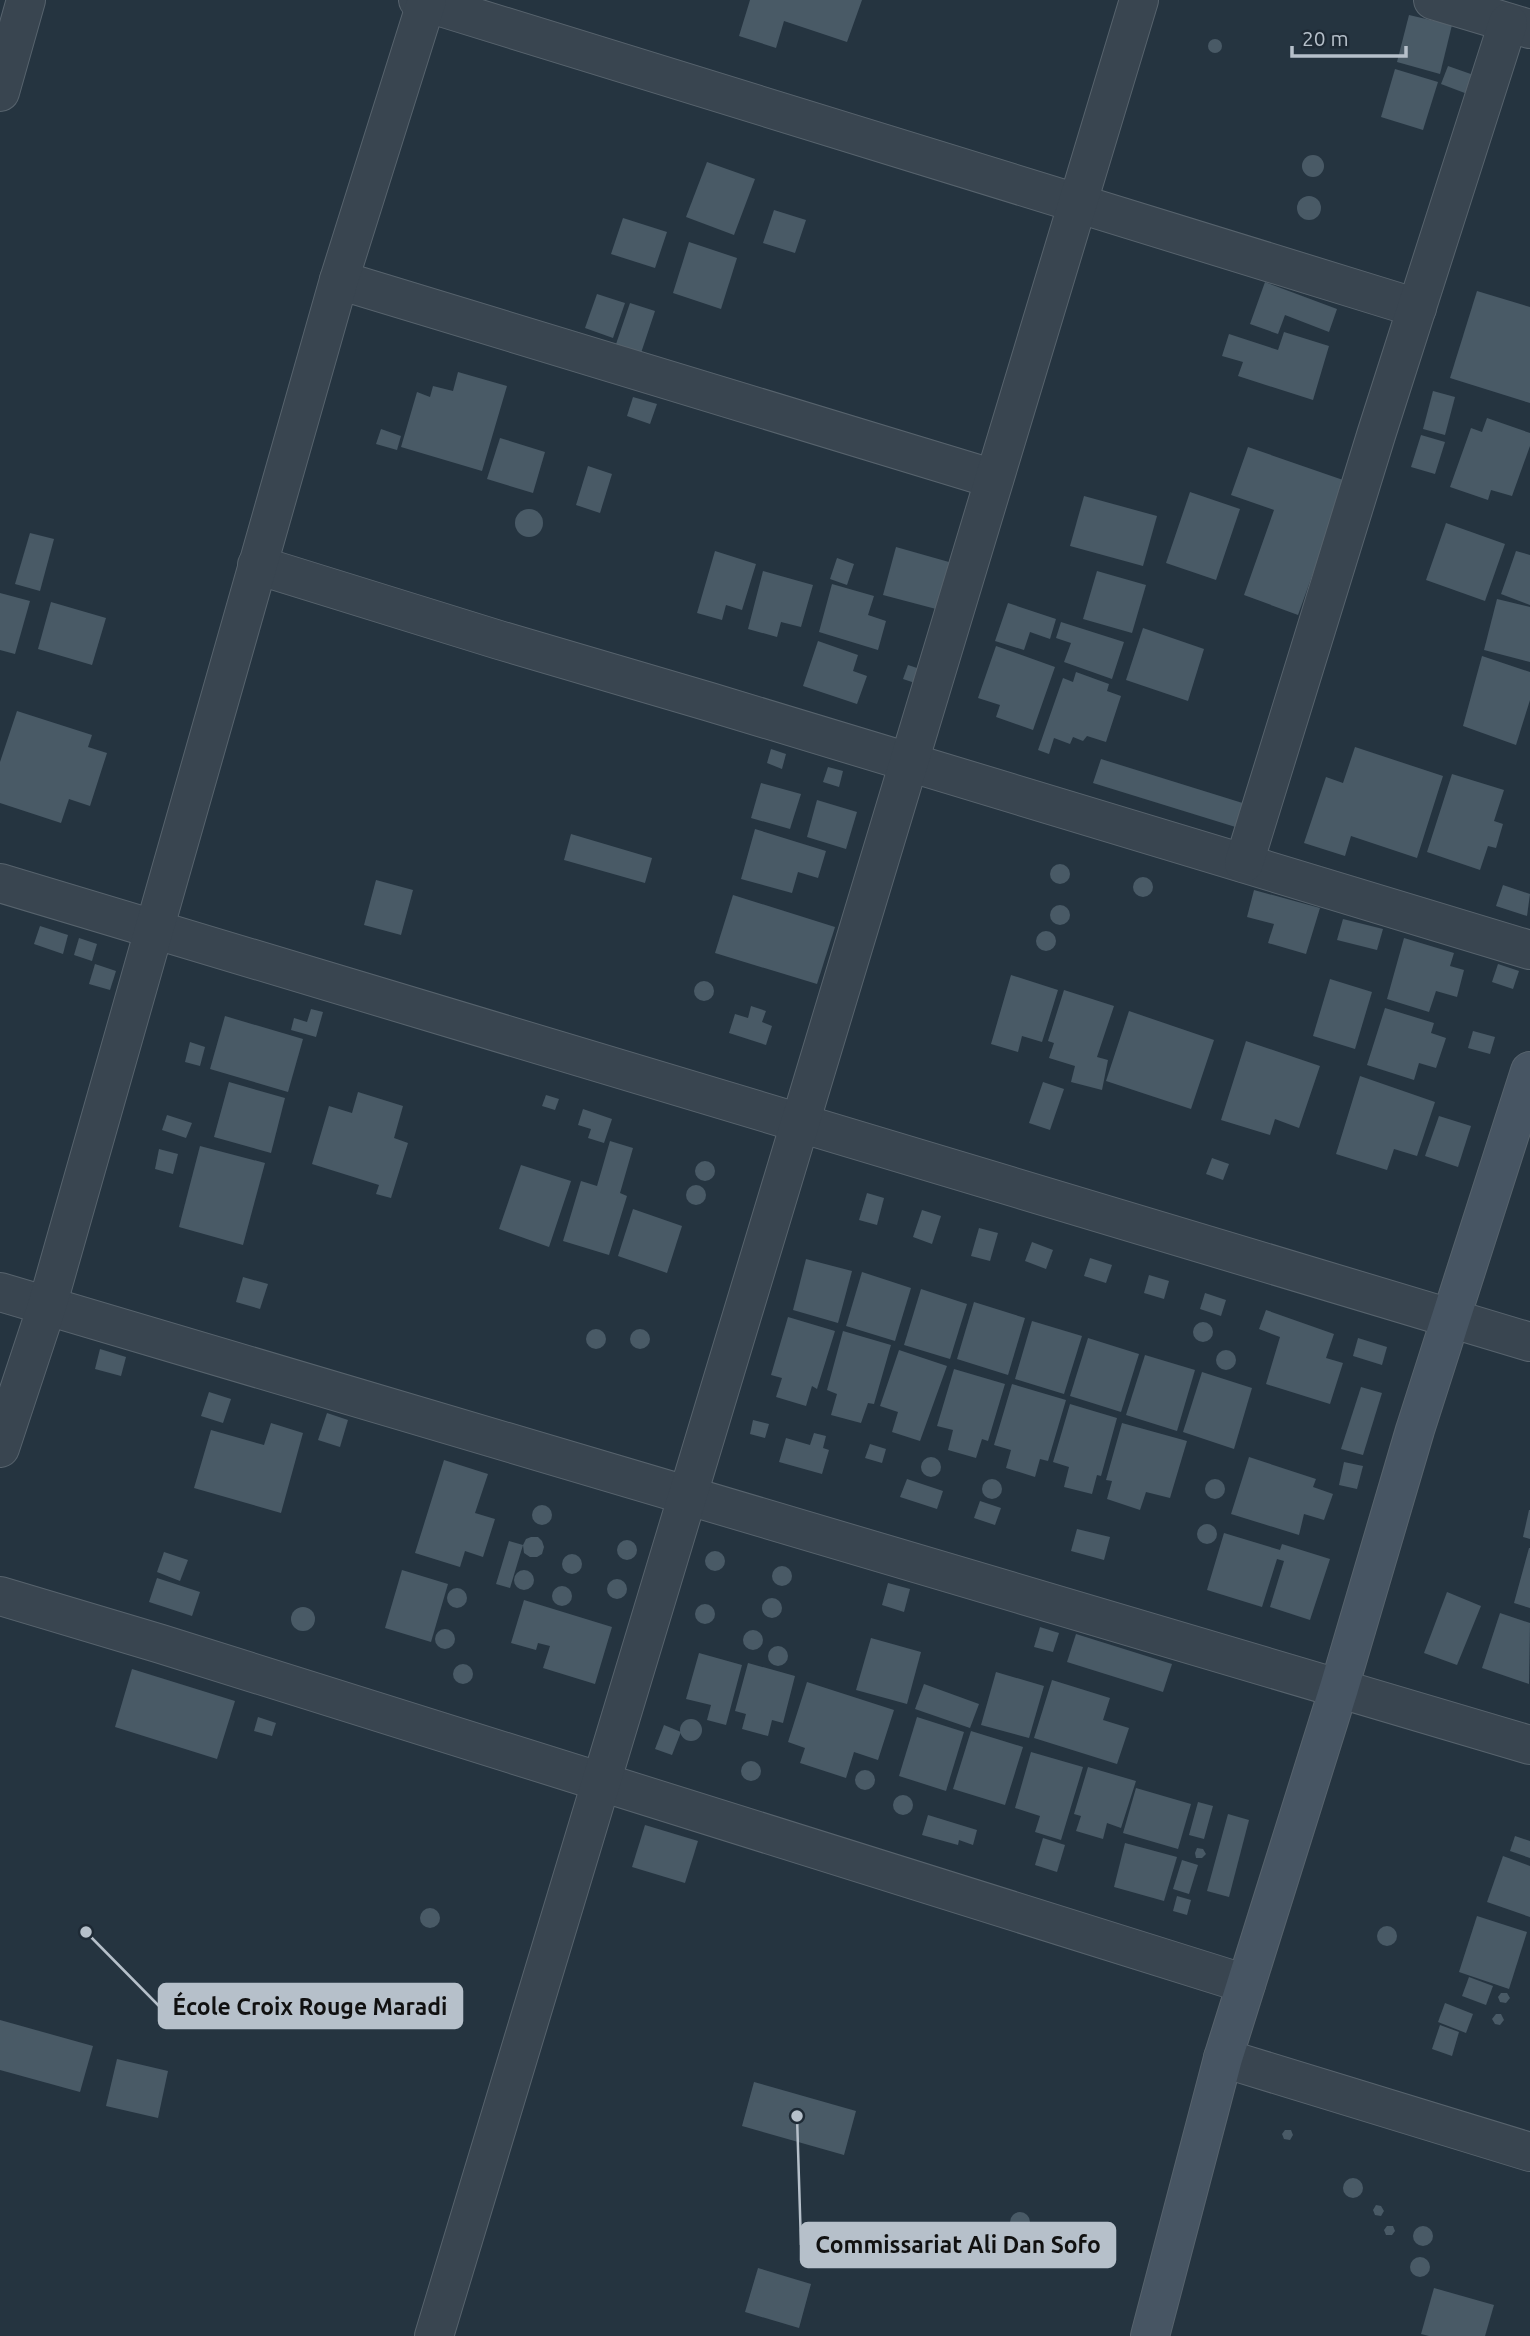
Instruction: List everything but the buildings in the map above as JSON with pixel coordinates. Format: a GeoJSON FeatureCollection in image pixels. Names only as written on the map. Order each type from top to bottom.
{"type":"FeatureCollection","features":[{"type":"Feature","properties":{"kind":"street"},"geometry":{"type":"LineString","coordinates":[[0,92],[26,0]]}},
{"type":"Feature","properties":{"kind":"street"},"geometry":{"type":"LineString","coordinates":[[434,2336],[1139,0]]}},
{"type":"Feature","properties":{"kind":"street"},"geometry":{"type":"LineString","coordinates":[[1244,863],[1417,308],[1519,26],[1433,0]]}},
{"type":"Feature","properties":{"kind":"street"},"geometry":{"type":"LineString","coordinates":[[0,1448],[47,1306],[339,279],[424,1],[1417,308]]}},
{"type":"Feature","properties":{"kind":"street"},"geometry":{"type":"LineString","coordinates":[[339,279],[994,480]]}},
{"type":"Feature","properties":{"kind":"street"},"geometry":{"type":"LineString","coordinates":[[257,565],[1530,950]]}},
{"type":"Feature","properties":{"kind":"street"},"geometry":{"type":"LineString","coordinates":[[0,883],[1530,1342]]}},
{"type":"Feature","properties":{"kind":"street"},"geometry":{"type":"LineString","coordinates":[[1150,2336],[1223,2058],[1530,1071]]}},
{"type":"Feature","properties":{"kind":"street"},"geometry":{"type":"LineString","coordinates":[[0,1292],[1530,1745]]}},
{"type":"Feature","properties":{"kind":"street"},"geometry":{"type":"LineString","coordinates":[[0,1596],[1246,1984]]}},
{"type":"Feature","properties":{"kind":"street"},"geometry":{"type":"LineString","coordinates":[[1223,2058],[1530,2152]]}},
{"type":"Feature","properties":{"kind":"place","name":"École Croix Rouge Maradi"},"geometry":{"type":"Point","coordinates":[86,1932]}},
{"type":"Feature","properties":{"kind":"place","name":"Commissariat Ali Dan Sofo"},"geometry":{"type":"Point","coordinates":[797,2116]}}]}
